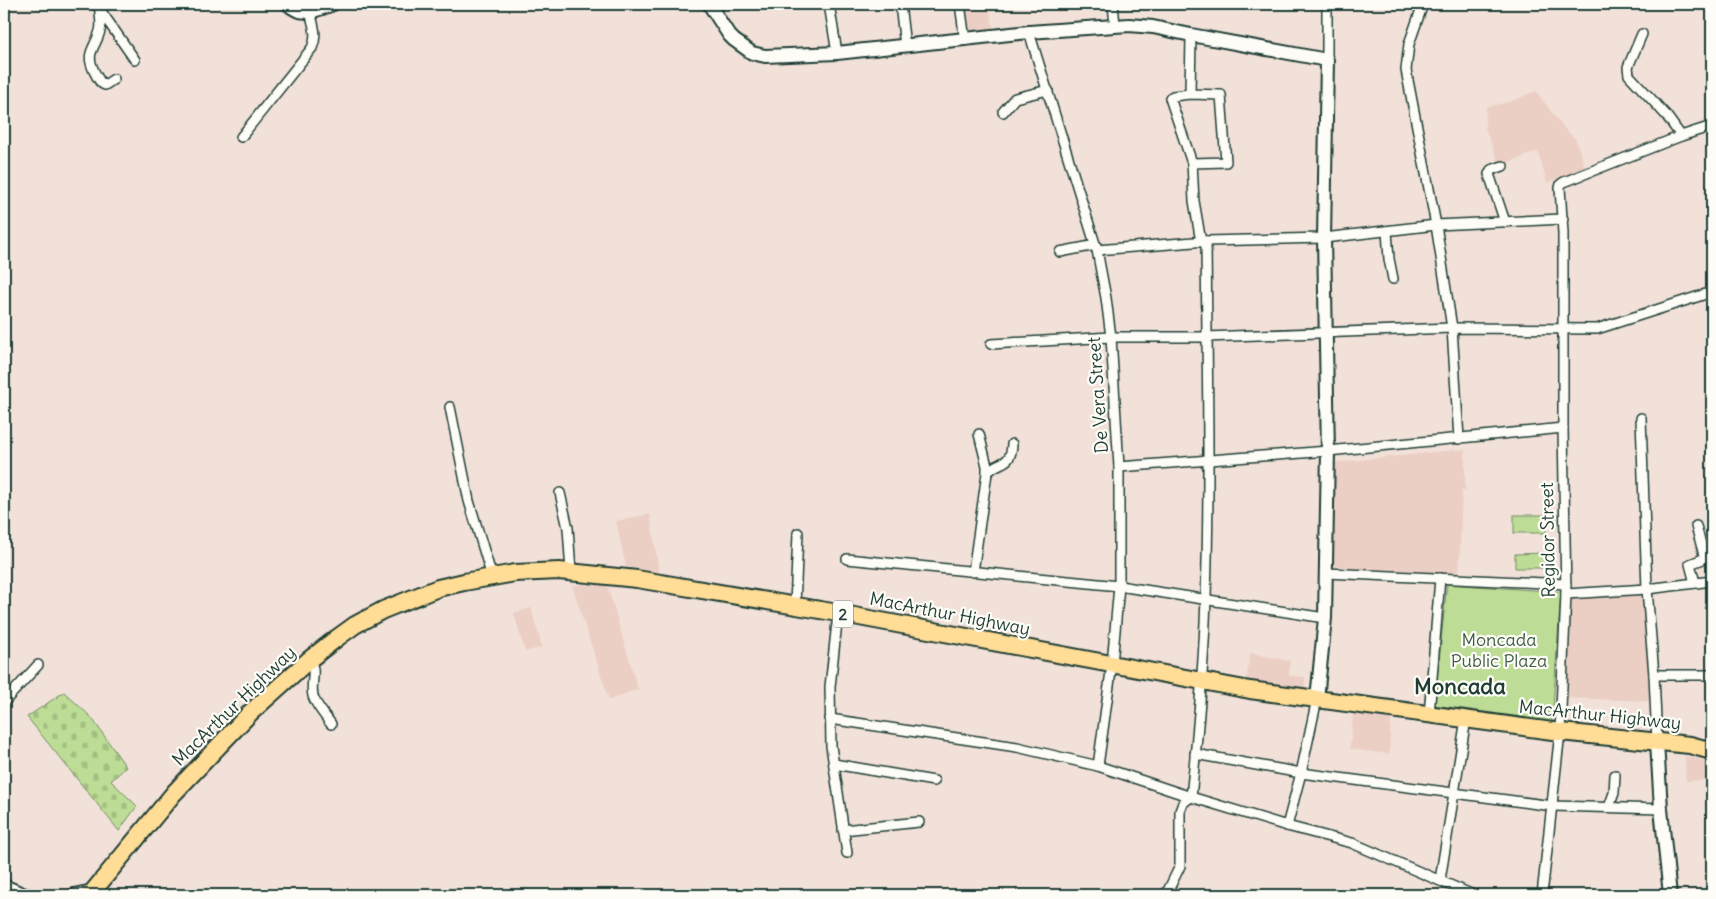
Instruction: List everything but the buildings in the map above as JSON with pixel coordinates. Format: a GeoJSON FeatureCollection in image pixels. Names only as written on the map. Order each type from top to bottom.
{"type":"FeatureCollection","features":[{"type":"Feature","properties":{"kind":"highway","name":"MacArthur Highway"},"geometry":{"type":"LineString","coordinates":[[91,893],[174,793],[251,712],[310,659],[355,625],[383,610],[438,588],[492,577],[525,573],[571,572],[637,579],[838,613],[1201,681],[1429,715],[1560,732],[1690,745],[1712,752]]}},
{"type":"Feature","properties":{"kind":"street"},"geometry":{"type":"LineString","coordinates":[[288,4],[297,11],[310,12],[333,4]]}},
{"type":"Feature","properties":{"kind":"street"},"geometry":{"type":"LineString","coordinates":[[709,4],[729,35],[742,46],[756,54],[765,56],[837,53],[1029,32],[1115,25],[1153,27],[1191,36],[1327,60]]}},
{"type":"Feature","properties":{"kind":"street"},"geometry":{"type":"LineString","coordinates":[[829,4],[837,53]]}},
{"type":"Feature","properties":{"kind":"street"},"geometry":{"type":"LineString","coordinates":[[900,4],[905,46]]}},
{"type":"Feature","properties":{"kind":"street"},"geometry":{"type":"LineString","coordinates":[[960,4],[965,40]]}},
{"type":"Feature","properties":{"kind":"street"},"geometry":{"type":"LineString","coordinates":[[1113,4],[1115,25]]}},
{"type":"Feature","properties":{"kind":"street"},"geometry":{"type":"LineString","coordinates":[[1287,826],[1317,699],[1325,618],[1328,451],[1324,238],[1327,4]]}},
{"type":"Feature","properties":{"kind":"street"},"geometry":{"type":"LineString","coordinates":[[1423,4],[1409,44],[1406,70],[1436,225],[1452,328],[1459,439]]}},
{"type":"Feature","properties":{"kind":"street"},"geometry":{"type":"LineString","coordinates":[[98,7],[135,60]]}},
{"type":"Feature","properties":{"kind":"street"},"geometry":{"type":"LineString","coordinates":[[98,7],[101,28],[91,50],[89,60],[98,79],[102,83],[105,84],[114,79]]}},
{"type":"Feature","properties":{"kind":"street"},"geometry":{"type":"LineString","coordinates":[[241,137],[312,48],[315,31],[310,12]]}},
{"type":"Feature","properties":{"kind":"street","name":"De Vera Street"},"geometry":{"type":"LineString","coordinates":[[1029,32],[1096,248],[1106,298],[1111,337],[1119,467],[1119,586],[1112,664],[1098,766]]}},
{"type":"Feature","properties":{"kind":"street"},"geometry":{"type":"LineString","coordinates":[[1642,34],[1628,67],[1629,76],[1666,116],[1681,136],[1712,126]]}},
{"type":"Feature","properties":{"kind":"street"},"geometry":{"type":"LineString","coordinates":[[1190,94],[1191,36]]}},
{"type":"Feature","properties":{"kind":"street"},"geometry":{"type":"LineString","coordinates":[[1003,112],[1015,98],[1048,90]]}},
{"type":"Feature","properties":{"kind":"street"},"geometry":{"type":"LineString","coordinates":[[1166,895],[1180,866],[1180,811],[1183,803],[1191,797],[1206,598],[1208,460],[1204,242],[1194,202],[1192,162],[1170,98],[1172,96],[1190,94],[1220,94],[1227,160],[1224,163],[1192,162]]}},
{"type":"Feature","properties":{"kind":"street","name":"Regidor Street"},"geometry":{"type":"LineString","coordinates":[[1542,895],[1560,732],[1566,589],[1562,219],[1560,188],[1561,184],[1681,136]]}},
{"type":"Feature","properties":{"kind":"street"},"geometry":{"type":"LineString","coordinates":[[1503,166],[1491,170],[1489,174],[1505,222]]}},
{"type":"Feature","properties":{"kind":"street"},"geometry":{"type":"LineString","coordinates":[[1060,252],[1204,242],[1324,238],[1436,225],[1562,219]]}},
{"type":"Feature","properties":{"kind":"street"},"geometry":{"type":"LineString","coordinates":[[1387,231],[1389,259],[1394,279]]}},
{"type":"Feature","properties":{"kind":"street"},"geometry":{"type":"LineString","coordinates":[[991,344],[1111,337],[1206,337],[1452,328],[1597,329],[1609,327],[1712,292]]}},
{"type":"Feature","properties":{"kind":"street"},"geometry":{"type":"LineString","coordinates":[[450,407],[469,502],[492,577]]}},
{"type":"Feature","properties":{"kind":"street"},"geometry":{"type":"LineString","coordinates":[[1641,418],[1647,589],[1654,675],[1661,809],[1670,895]]}},
{"type":"Feature","properties":{"kind":"street"},"geometry":{"type":"LineString","coordinates":[[1119,467],[1328,451],[1563,428]]}},
{"type":"Feature","properties":{"kind":"street"},"geometry":{"type":"LineString","coordinates":[[973,572],[987,472],[980,434]]}},
{"type":"Feature","properties":{"kind":"street"},"geometry":{"type":"LineString","coordinates":[[987,472],[991,468],[1006,462],[1012,453],[1012,444]]}},
{"type":"Feature","properties":{"kind":"street"},"geometry":{"type":"LineString","coordinates":[[560,493],[568,528],[571,572]]}},
{"type":"Feature","properties":{"kind":"street"},"geometry":{"type":"LineString","coordinates":[[1695,583],[1690,564],[1703,559],[1704,555],[1696,526]]}},
{"type":"Feature","properties":{"kind":"street"},"geometry":{"type":"LineString","coordinates":[[795,606],[798,533]]}},
{"type":"Feature","properties":{"kind":"street"},"geometry":{"type":"LineString","coordinates":[[847,559],[1119,586],[1325,618]]}},
{"type":"Feature","properties":{"kind":"street"},"geometry":{"type":"LineString","coordinates":[[1326,573],[1440,578],[1566,589],[1647,589],[1712,581]]}},
{"type":"Feature","properties":{"kind":"street"},"geometry":{"type":"LineString","coordinates":[[1429,715],[1440,578]]}},
{"type":"Feature","properties":{"kind":"street"},"geometry":{"type":"LineString","coordinates":[[838,613],[830,687],[831,746],[847,853]]}},
{"type":"Feature","properties":{"kind":"street"},"geometry":{"type":"LineString","coordinates":[[310,659],[314,673],[312,689],[314,699],[331,724]]}},
{"type":"Feature","properties":{"kind":"street"},"geometry":{"type":"LineString","coordinates":[[4,702],[38,665]]}},
{"type":"Feature","properties":{"kind":"street"},"geometry":{"type":"LineString","coordinates":[[1654,675],[1712,675]]}},
{"type":"Feature","properties":{"kind":"street"},"geometry":{"type":"LineString","coordinates":[[830,719],[1017,747],[1098,766],[1191,797],[1287,826],[1352,843],[1473,895]]}},
{"type":"Feature","properties":{"kind":"street"},"geometry":{"type":"LineString","coordinates":[[1440,880],[1466,719]]}},
{"type":"Feature","properties":{"kind":"street"},"geometry":{"type":"LineString","coordinates":[[1195,754],[1301,773],[1552,806],[1661,809]]}},
{"type":"Feature","properties":{"kind":"street"},"geometry":{"type":"LineString","coordinates":[[834,764],[934,781]]}},
{"type":"Feature","properties":{"kind":"street"},"geometry":{"type":"LineString","coordinates":[[1609,807],[1614,792],[1615,775]]}},
{"type":"Feature","properties":{"kind":"street"},"geometry":{"type":"LineString","coordinates":[[843,830],[919,822]]}},
{"type":"Feature","properties":{"kind":"street"},"geometry":{"type":"LineString","coordinates":[[4,885],[7,895]]}},
{"type":"Feature","properties":{"kind":"street"},"geometry":{"type":"LineString","coordinates":[[4,885],[25,895]]}},
{"type":"Feature","properties":{"kind":"street"},"geometry":{"type":"LineString","coordinates":[[74,895],[91,893]]}},
{"type":"Feature","properties":{"kind":"shaded area"},"geometry":{"type":"Polygon","coordinates":[[[962,4],[989,4],[993,28],[966,31],[962,4]]]}},
{"type":"Feature","properties":{"kind":"shaded area"},"geometry":{"type":"Polygon","coordinates":[[[1536,91],[1561,125],[1576,140],[1585,168],[1547,183],[1538,151],[1500,166],[1485,128],[1486,107],[1510,102],[1536,91]]]}},
{"type":"Feature","properties":{"kind":"shaded area"},"geometry":{"type":"Polygon","coordinates":[[[1465,450],[1465,490],[1462,490],[1459,574],[1329,566],[1332,463],[1465,450]]]}},
{"type":"Feature","properties":{"kind":"shaded area"},"geometry":{"type":"Polygon","coordinates":[[[650,514],[659,572],[626,567],[616,521],[650,514]]]}},
{"type":"Feature","properties":{"kind":"shaded area"},"geometry":{"type":"Polygon","coordinates":[[[572,585],[607,585],[638,689],[609,700],[572,585]]]}},
{"type":"Feature","properties":{"kind":"shaded area"},"geometry":{"type":"Polygon","coordinates":[[[1644,593],[1649,701],[1565,698],[1572,597],[1644,593]]]}},
{"type":"Feature","properties":{"kind":"shaded area"},"geometry":{"type":"Polygon","coordinates":[[[531,608],[542,647],[525,652],[514,613],[531,608]]]}},
{"type":"Feature","properties":{"kind":"shaded area"},"geometry":{"type":"Polygon","coordinates":[[[1250,653],[1290,661],[1289,676],[1305,677],[1305,690],[1246,683],[1250,653]]]}},
{"type":"Feature","properties":{"kind":"shaded area"},"geometry":{"type":"Polygon","coordinates":[[[1353,713],[1391,717],[1389,754],[1350,749],[1353,713]]]}},
{"type":"Feature","properties":{"kind":"shaded area"},"geometry":{"type":"Polygon","coordinates":[[[1685,756],[1712,762],[1712,780],[1686,781],[1685,756]]]}},
{"type":"Feature","properties":{"kind":"green space"},"geometry":{"type":"Polygon","coordinates":[[[1514,515],[1546,515],[1546,533],[1514,533],[1514,515]]]}},
{"type":"Feature","properties":{"kind":"green space"},"geometry":{"type":"Polygon","coordinates":[[[1545,553],[1545,568],[1515,568],[1515,554],[1545,553]]]}},
{"type":"Feature","properties":{"kind":"green space","name":"Moncada Public Plaza"},"geometry":{"type":"Polygon","coordinates":[[[1447,584],[1561,592],[1552,722],[1434,708],[1447,584]]]}},
{"type":"Feature","properties":{"kind":"green space"},"geometry":{"type":"Polygon","coordinates":[[[64,692],[91,717],[126,767],[111,781],[137,806],[119,831],[27,717],[64,692]]]}},
{"type":"Feature","properties":{"kind":"district","name":"Moncada"},"geometry":{"type":"Point","coordinates":[1460,686]}}]}
